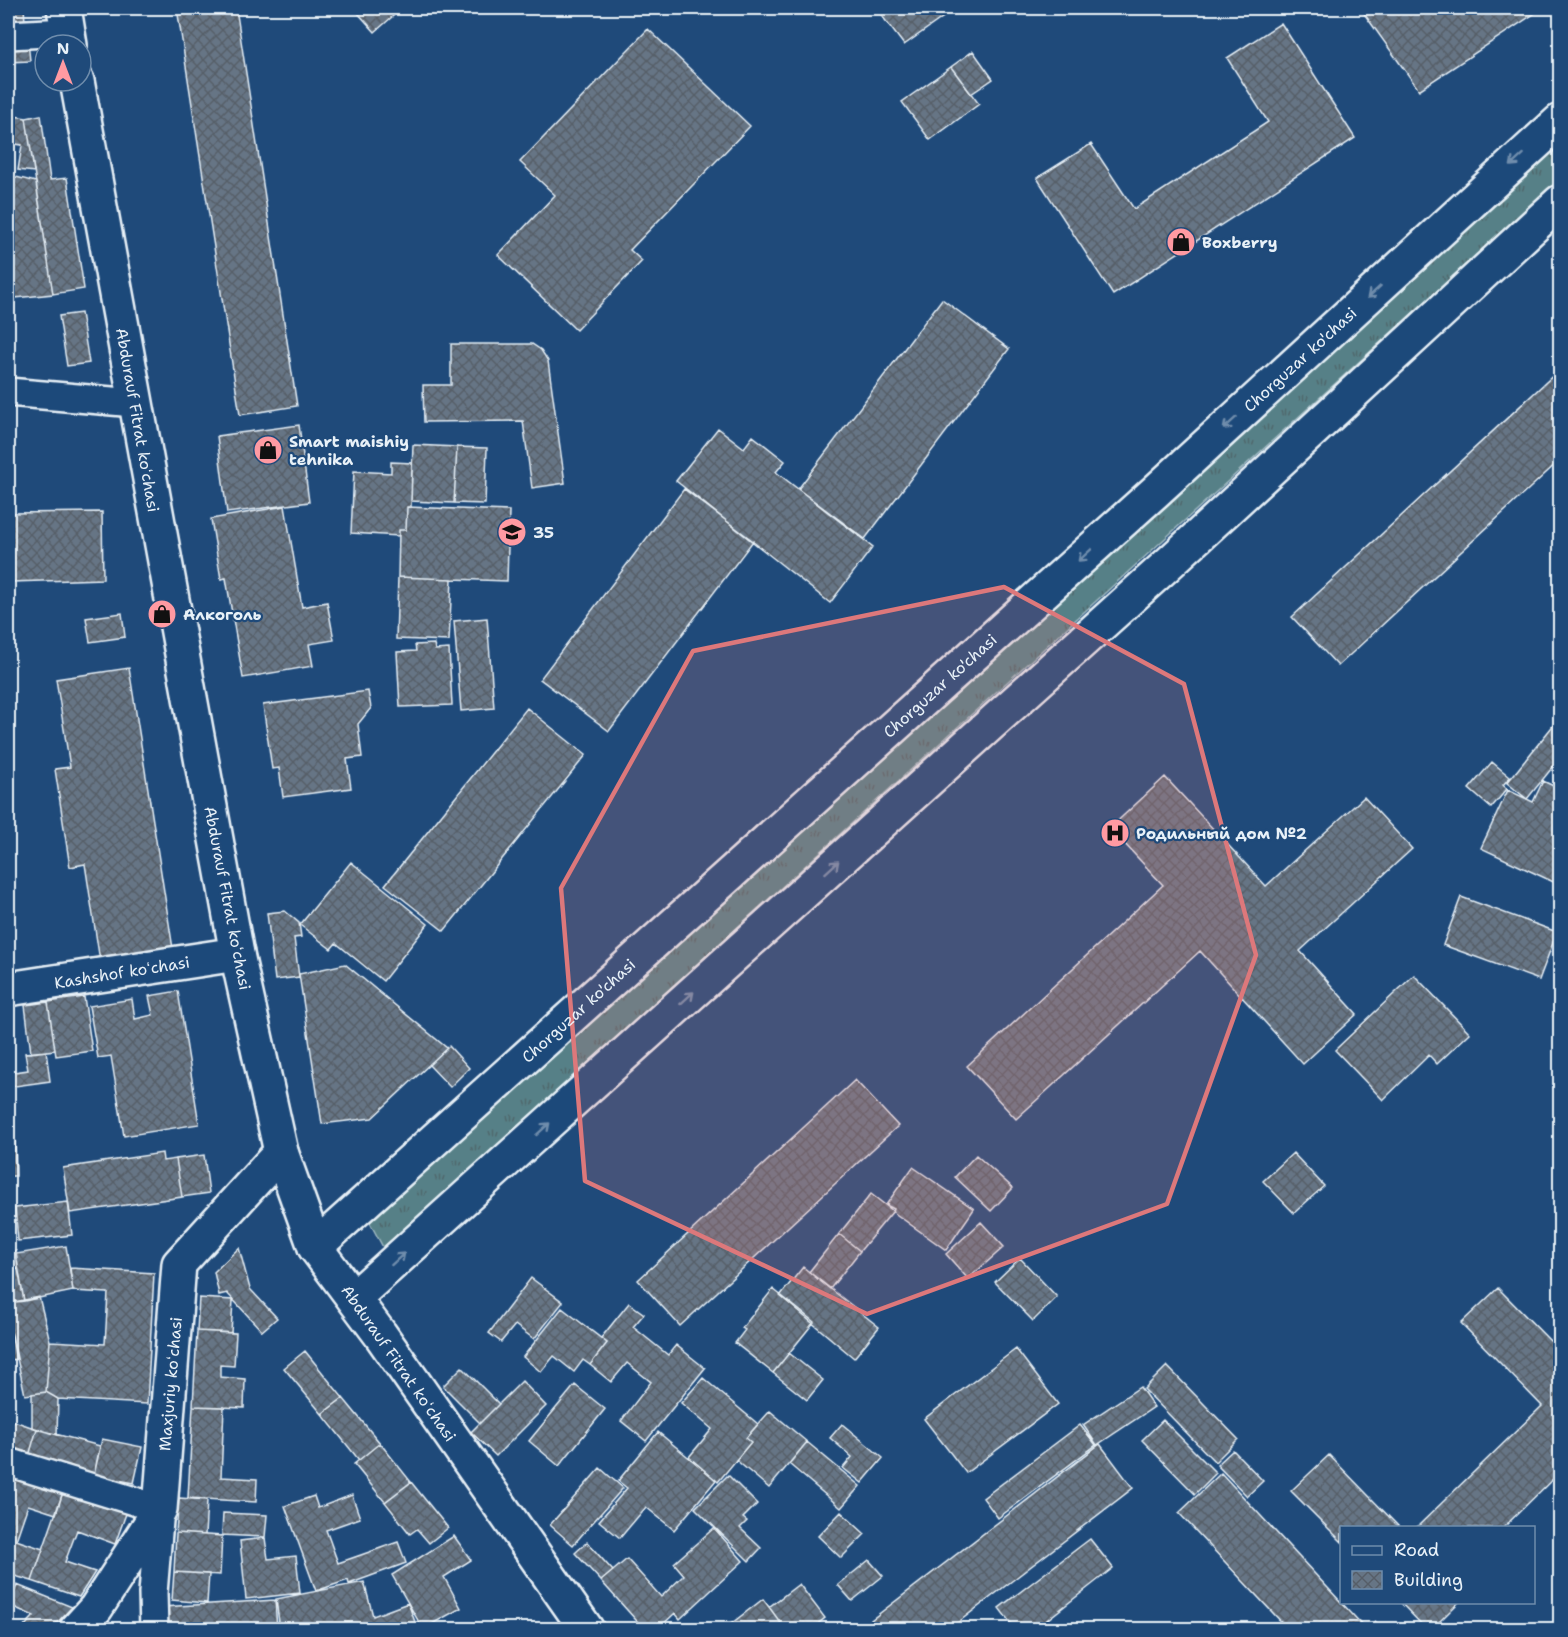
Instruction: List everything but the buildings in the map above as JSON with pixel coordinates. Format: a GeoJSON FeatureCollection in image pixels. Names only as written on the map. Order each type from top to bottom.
{"type":"FeatureCollection","features":[{"type":"Feature","properties":{"kind":"main road","name":"Abdurauf Fitrat koʻchasi"},"geometry":{"type":"LineString","coordinates":[[79,93],[237,954],[281,1152],[315,1247],[354,1298],[587,1629]]}},
{"type":"Feature","properties":{"kind":"main road","name":"Chorguzar ko'chasi"},"geometry":{"type":"LineString","coordinates":[[315,1247],[1155,492],[1560,121]]}},
{"type":"Feature","properties":{"kind":"main road"},"geometry":{"type":"LineString","coordinates":[[354,1298],[1188,546],[1560,202]]}},
{"type":"Feature","properties":{"kind":"main road","name":"Kashshof koʻchasi"},"geometry":{"type":"LineString","coordinates":[[8,989],[237,954]]}},
{"type":"Feature","properties":{"kind":"main road","name":"Maxjuriy koʻchasi"},"geometry":{"type":"LineString","coordinates":[[76,1629],[96,1608],[160,1509],[179,1264],[281,1152]]}},
{"type":"Feature","properties":{"kind":"street"},"geometry":{"type":"LineString","coordinates":[[8,35],[67,28]]}},
{"type":"Feature","properties":{"kind":"street"},"geometry":{"type":"LineString","coordinates":[[8,392],[135,403]]}},
{"type":"Feature","properties":{"kind":"street"},"geometry":{"type":"LineString","coordinates":[[8,1462],[160,1509],[153,1593],[154,1629]]}},
{"type":"Feature","properties":{"kind":"highlighted area"},"geometry":{"type":"Polygon","coordinates":[[[1004,587],[1184,684],[1256,955],[1167,1204],[867,1314],[585,1181],[561,888],[693,651],[1004,587]]]}},
{"type":"Feature","properties":{"kind":"green space"},"geometry":{"type":"Polygon","coordinates":[[[1560,139],[1560,179],[384,1249],[368,1219],[1560,139]]]}},
{"type":"Feature","properties":{"kind":"place","name":"Boxberry"},"geometry":{"type":"Point","coordinates":[1181,242]}},
{"type":"Feature","properties":{"kind":"place","name":"Smart maishiy tehnika"},"geometry":{"type":"Point","coordinates":[268,450]}},
{"type":"Feature","properties":{"kind":"place","name":"35"},"geometry":{"type":"Point","coordinates":[512,532]}},
{"type":"Feature","properties":{"kind":"place","name":"Алкоголь"},"geometry":{"type":"Point","coordinates":[162,614]}},
{"type":"Feature","properties":{"kind":"place","name":"Родильный дом №2"},"geometry":{"type":"Point","coordinates":[1115,833]}}]}
